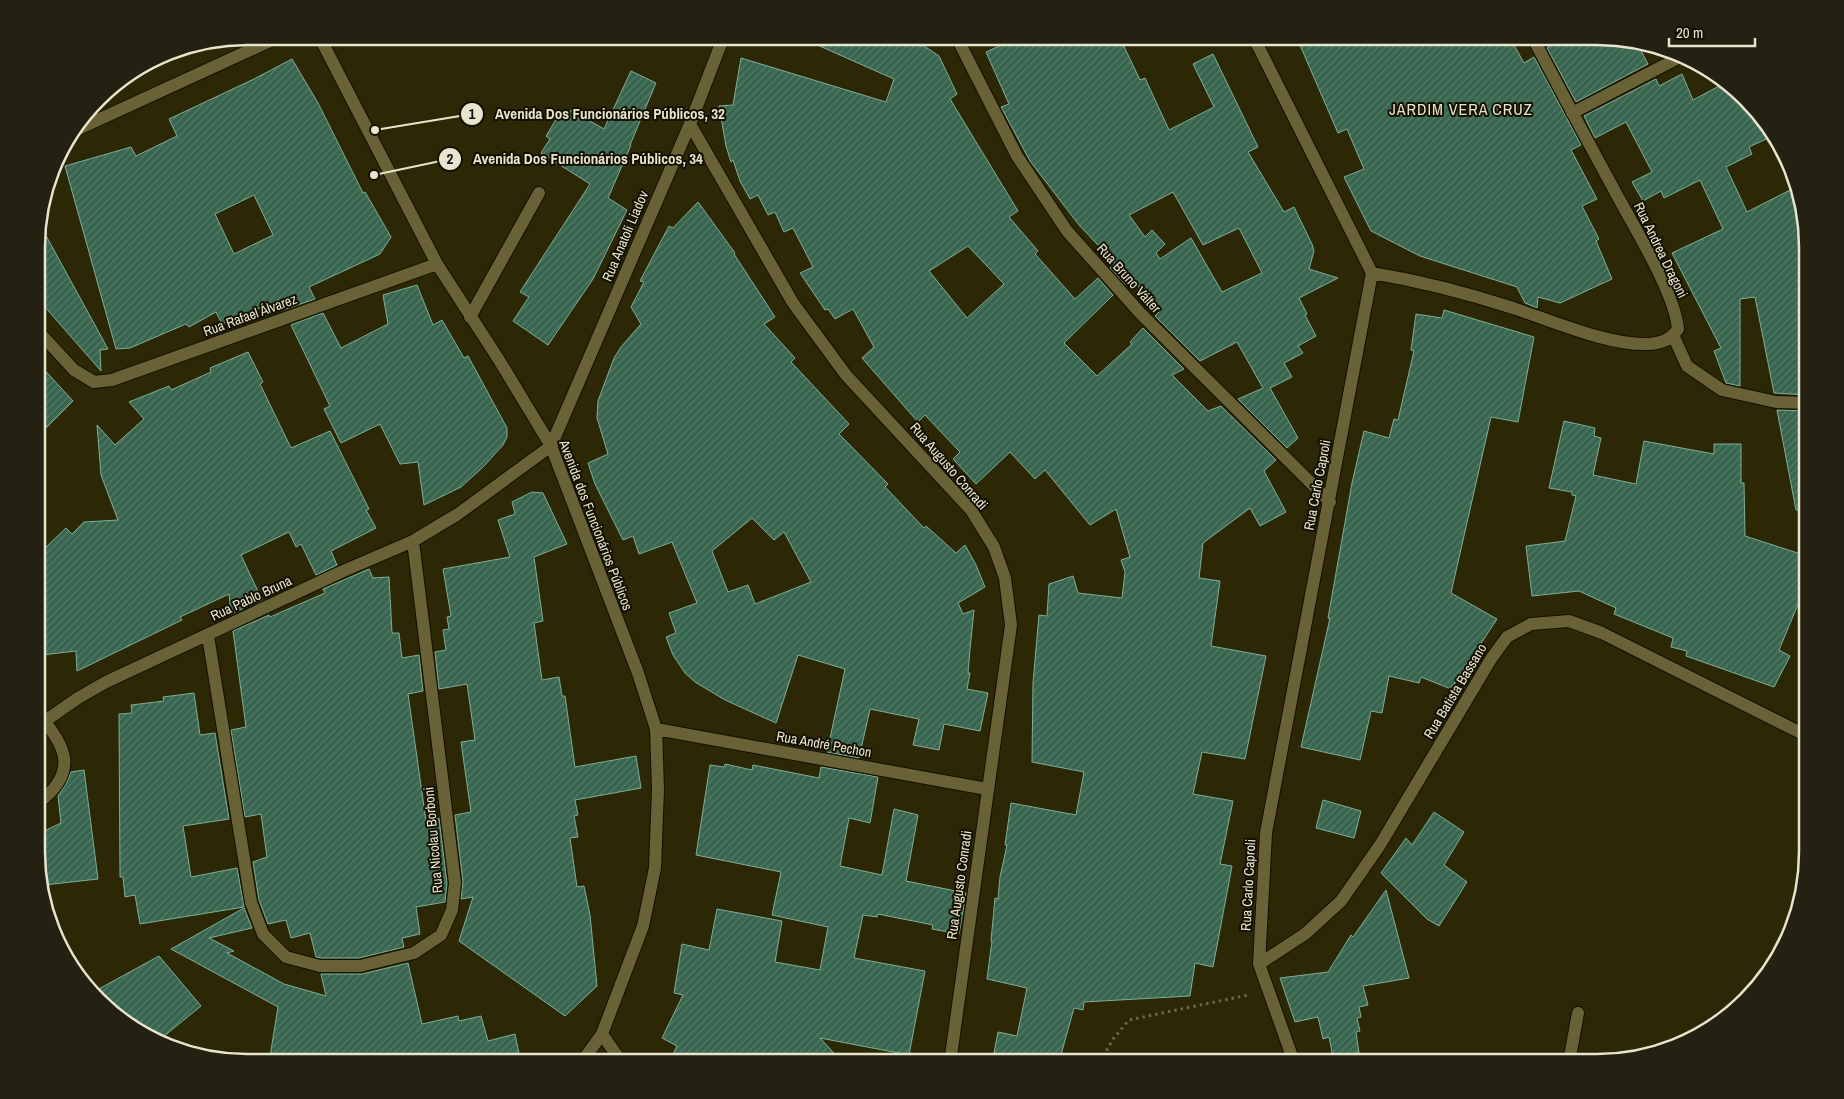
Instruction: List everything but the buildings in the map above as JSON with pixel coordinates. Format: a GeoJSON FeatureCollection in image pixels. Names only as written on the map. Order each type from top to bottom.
{"type":"FeatureCollection","features":[{"type":"Feature","properties":{"kind":"street"},"geometry":{"type":"LineString","coordinates":[[86,125],[262,45]]}},
{"type":"Feature","properties":{"kind":"street","name":"Avenida dos Funcionários Públicos"},"geometry":{"type":"LineString","coordinates":[[324,45],[437,264],[499,360],[551,446],[638,673],[656,729],[658,788],[655,868],[643,926],[602,1034],[588,1054]]}},
{"type":"Feature","properties":{"kind":"street","name":"Rua Anatoli Liadov"},"geometry":{"type":"LineString","coordinates":[[551,446],[690,124],[721,45]]}},
{"type":"Feature","properties":{"kind":"street","name":"Rua Bruno Válter"},"geometry":{"type":"LineString","coordinates":[[961,45],[1017,156],[1067,232],[1141,314],[1330,502]]}},
{"type":"Feature","properties":{"kind":"street"},"geometry":{"type":"LineString","coordinates":[[1258,45],[1372,273],[1470,295],[1558,324],[1615,340],[1648,344],[1666,341],[1673,335],[1687,366],[1722,390],[1776,402],[1799,403]]}},
{"type":"Feature","properties":{"kind":"street","name":"Rua Andrea Dragoni"},"geometry":{"type":"LineString","coordinates":[[1537,45],[1646,247],[1677,321],[1678,329],[1673,335]]}},
{"type":"Feature","properties":{"kind":"street"},"geometry":{"type":"LineString","coordinates":[[1572,113],[1674,60]]}},
{"type":"Feature","properties":{"kind":"street","name":"Rua Augusto Conradi"},"geometry":{"type":"LineString","coordinates":[[690,124],[793,303],[846,374],[971,510],[994,547],[1005,578],[1011,625],[951,1054]]}},
{"type":"Feature","properties":{"kind":"street"},"geometry":{"type":"LineString","coordinates":[[470,317],[539,193]]}},
{"type":"Feature","properties":{"kind":"street","name":"Rua Rafael Álvarez"},"geometry":{"type":"LineString","coordinates":[[45,339],[74,370],[94,382],[112,380],[437,264]]}},
{"type":"Feature","properties":{"kind":"street","name":"Rua Carlo Caproli"},"geometry":{"type":"LineString","coordinates":[[1259,964],[1266,833],[1372,273]]}},
{"type":"Feature","properties":{"kind":"street","name":"Rua Pablo Bruna"},"geometry":{"type":"LineString","coordinates":[[45,715],[106,682],[208,636],[341,572],[412,542],[458,514],[551,446]]}},
{"type":"Feature","properties":{"kind":"street","name":"Rua Nicolau Borboni"},"geometry":{"type":"LineString","coordinates":[[208,636],[251,902],[264,934],[286,957],[320,966],[360,966],[414,953],[441,935],[452,910],[455,884],[412,542]]}},
{"type":"Feature","properties":{"kind":"street","name":"Rua Batista Bassano"},"geometry":{"type":"LineString","coordinates":[[1259,964],[1305,934],[1340,901],[1380,845],[1491,659],[1507,637],[1531,624],[1569,621],[1602,634],[1799,732]]}},
{"type":"Feature","properties":{"kind":"street","name":"Rua Pablo Bruna"},"geometry":{"type":"LineString","coordinates":[[45,722],[60,743],[66,765],[58,785],[45,796]]}},
{"type":"Feature","properties":{"kind":"street","name":"Rua André Pechon"},"geometry":{"type":"LineString","coordinates":[[656,729],[987,789]]}},
{"type":"Feature","properties":{"kind":"street"},"geometry":{"type":"LineString","coordinates":[[1259,964],[1291,1054]]}},
{"type":"Feature","properties":{"kind":"street"},"geometry":{"type":"LineString","coordinates":[[1570,1054],[1578,1013]]}},
{"type":"Feature","properties":{"kind":"street"},"geometry":{"type":"LineString","coordinates":[[602,1034],[616,1054]]}},
{"type":"Feature","properties":{"kind":"path"},"geometry":{"type":"LineString","coordinates":[[1105,1054],[1113,1039],[1129,1020],[1269,991]]}},
{"type":"Feature","properties":{"kind":"place","name":"Avenida Dos Funcionários Públicos, 32"},"geometry":{"type":"Point","coordinates":[375,130]}},
{"type":"Feature","properties":{"kind":"place","name":"Avenida Dos Funcionários Públicos, 34"},"geometry":{"type":"Point","coordinates":[374,175]}},
{"type":"Feature","properties":{"kind":"district","name":"JARDIM VERA CRUZ"},"geometry":{"type":"Point","coordinates":[1461,109]}}]}
